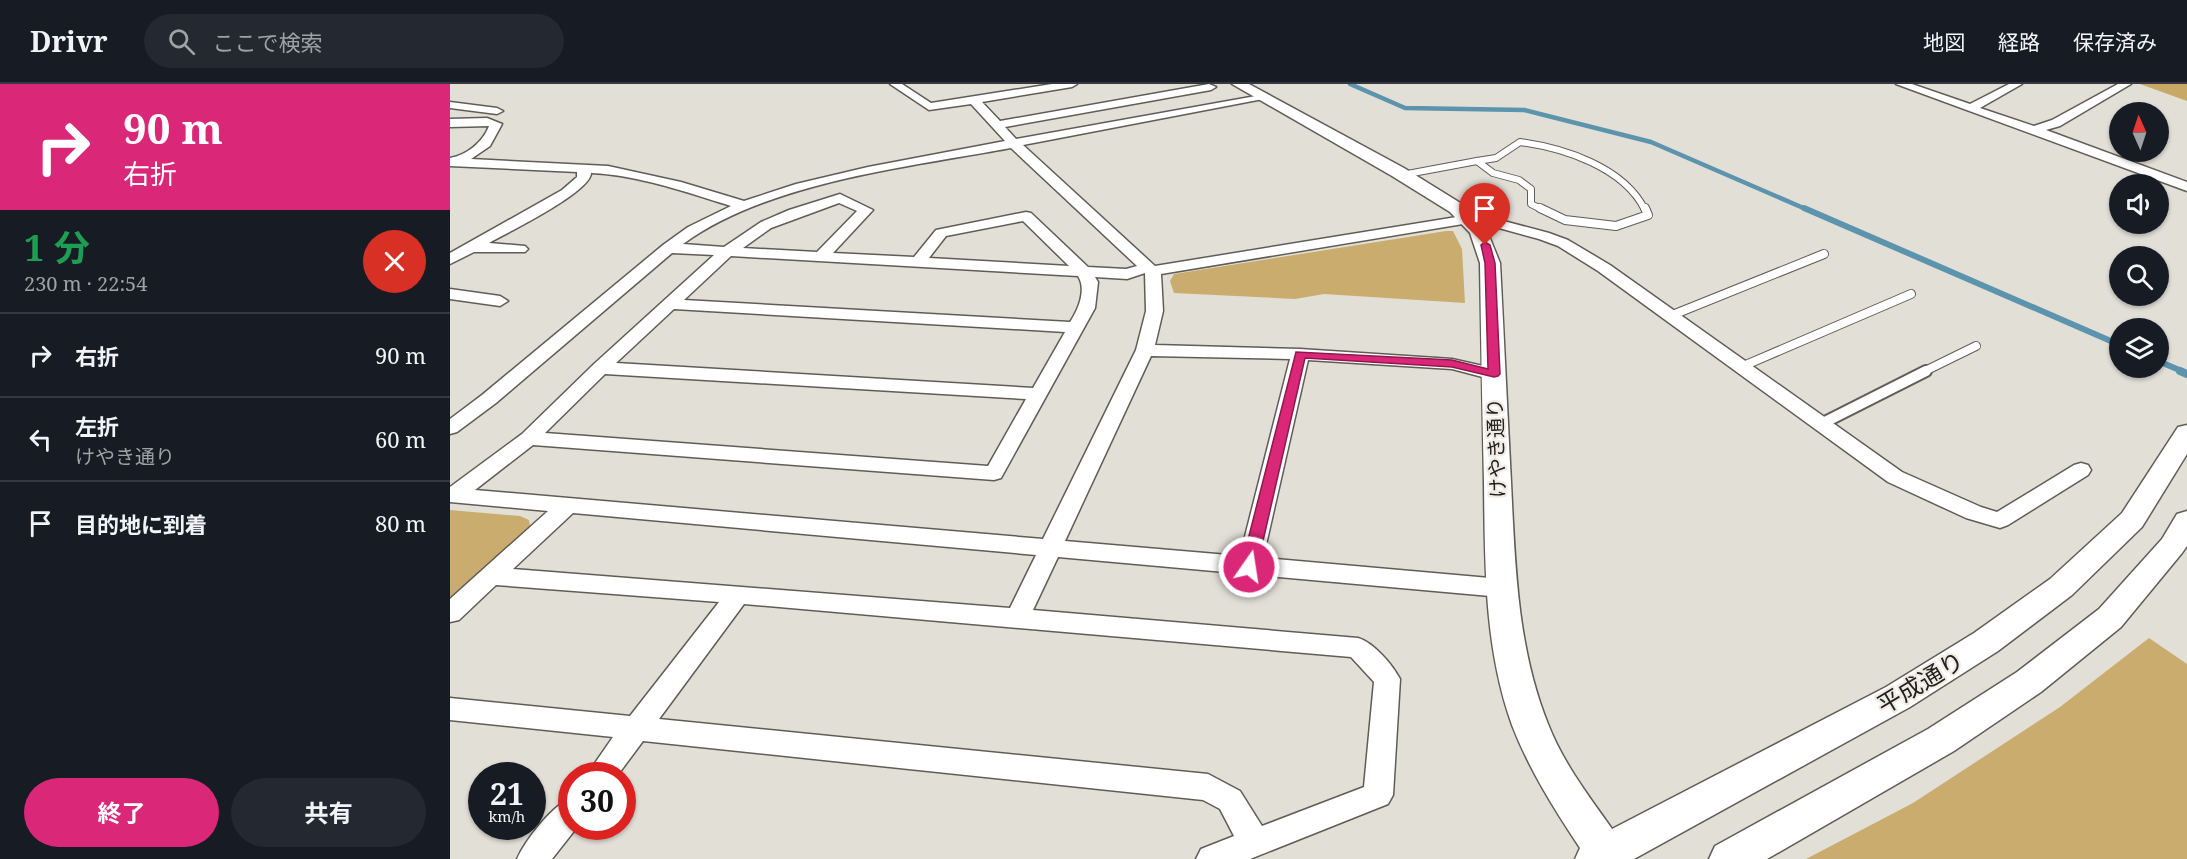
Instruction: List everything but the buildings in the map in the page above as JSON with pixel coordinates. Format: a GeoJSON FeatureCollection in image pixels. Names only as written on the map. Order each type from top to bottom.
{"type":"FeatureCollection","features":[{"type":"Feature","properties":{"kind":"street"},"geometry":{"type":"LineString","coordinates":[[897,85],[912,84]]}},
{"type":"Feature","properties":{"kind":"street"},"geometry":{"type":"LineString","coordinates":[[897,85],[929,107],[1072,84]]}},
{"type":"Feature","properties":{"kind":"street"},"geometry":{"type":"LineString","coordinates":[[997,125],[1210,87],[1205,84]]}},
{"type":"Feature","properties":{"kind":"street","name":"けやき通り"},"geometry":{"type":"LineString","coordinates":[[1239,84],[1402,175],[1456,208],[1469,219],[1485,245],[1490,263],[1501,588],[1505,636],[1523,708],[1548,765],[1603,857]]}},
{"type":"Feature","properties":{"kind":"street"},"geometry":{"type":"LineString","coordinates":[[1901,84],[2187,187]]}},
{"type":"Feature","properties":{"kind":"street"},"geometry":{"type":"LineString","coordinates":[[1971,108],[2017,84]]}},
{"type":"Feature","properties":{"kind":"street"},"geometry":{"type":"LineString","coordinates":[[2034,130],[2056,123],[2126,84]]}},
{"type":"Feature","properties":{"kind":"street"},"geometry":{"type":"LineString","coordinates":[[450,428],[489,399],[668,248],[711,220],[744,205],[832,179],[1263,96]]}},
{"type":"Feature","properties":{"kind":"street"},"geometry":{"type":"LineString","coordinates":[[1153,97],[1171,114]]}},
{"type":"Feature","properties":{"kind":"street"},"geometry":{"type":"LineString","coordinates":[[975,100],[1014,144],[1150,269],[1157,294],[1156,311],[1145,350],[1017,619]]}},
{"type":"Feature","properties":{"kind":"street"},"geometry":{"type":"LineString","coordinates":[[450,105],[497,111]]}},
{"type":"Feature","properties":{"kind":"street"},"geometry":{"type":"LineString","coordinates":[[450,123],[488,122],[496,124],[491,139],[481,148],[452,163]]}},
{"type":"Feature","properties":{"kind":"street"},"geometry":{"type":"LineString","coordinates":[[452,163],[584,168],[625,173],[744,205]]}},
{"type":"Feature","properties":{"kind":"street"},"geometry":{"type":"LineString","coordinates":[[450,259],[531,215],[580,184],[584,178],[584,168]]}},
{"type":"Feature","properties":{"kind":"street"},"geometry":{"type":"LineString","coordinates":[[452,495],[529,438],[600,368],[728,251],[766,225],[840,198],[867,210],[821,255]]}},
{"type":"Feature","properties":{"kind":"street"},"geometry":{"type":"LineString","coordinates":[[529,438],[994,473],[1087,308],[1090,282],[1083,271],[1026,216],[941,233],[919,261]]}},
{"type":"Feature","properties":{"kind":"street"},"geometry":{"type":"LineString","coordinates":[[668,248],[1127,273],[1469,219],[1500,224],[1563,243],[1604,268],[1895,477],[1974,513],[2000,520],[2081,470]]}},
{"type":"Feature","properties":{"kind":"street"},"geometry":{"type":"LineString","coordinates":[[472,247],[520,249]]}},
{"type":"Feature","properties":{"kind":"street"},"geometry":{"type":"LineString","coordinates":[[450,294],[500,301]]}},
{"type":"Feature","properties":{"kind":"street"},"geometry":{"type":"LineString","coordinates":[[670,304],[1076,328]]}},
{"type":"Feature","properties":{"kind":"street"},"geometry":{"type":"LineString","coordinates":[[1145,350],[1300,354],[1452,364],[1494,374]]}},
{"type":"Feature","properties":{"kind":"street"},"geometry":{"type":"LineString","coordinates":[[1249,567],[1300,354]]}},
{"type":"Feature","properties":{"kind":"street"},"geometry":{"type":"LineString","coordinates":[[600,368],[1040,394]]}},
{"type":"Feature","properties":{"kind":"street","name":"平成通り"},"geometry":{"type":"LineString","coordinates":[[1603,857],[1898,698],[1986,642],[2061,587],[2132,520],[2187,433]]}},
{"type":"Feature","properties":{"kind":"street"},"geometry":{"type":"LineString","coordinates":[[452,495],[1501,588]]}},
{"type":"Feature","properties":{"kind":"street"},"geometry":{"type":"LineString","coordinates":[[450,613],[567,506]]}},
{"type":"Feature","properties":{"kind":"street"},"geometry":{"type":"LineString","coordinates":[[1729,859],[1941,740],[2029,681],[2110,618],[2172,546],[2187,521]]}},
{"type":"Feature","properties":{"kind":"street"},"geometry":{"type":"LineString","coordinates":[[489,576],[738,594],[1358,648],[1387,679],[1378,795],[1212,859]]}},
{"type":"Feature","properties":{"kind":"street"},"geometry":{"type":"LineString","coordinates":[[611,762],[738,594]]}},
{"type":"Feature","properties":{"kind":"street"},"geometry":{"type":"LineString","coordinates":[[450,709],[636,730],[1208,787],[1230,800],[1255,843]]}},
{"type":"Feature","properties":{"kind":"street"},"geometry":{"type":"LineString","coordinates":[[533,859],[558,828]]}},
{"type":"Feature","properties":{"kind":"lane"},"geometry":{"type":"LineString","coordinates":[[1402,175],[1476,161],[1496,158],[1520,142],[1544,145],[1597,163],[1639,197],[1648,215],[1616,226],[1565,219],[1531,204],[1532,189],[1519,180],[1493,173],[1476,161]]}},
{"type":"Feature","properties":{"kind":"lane"},"geometry":{"type":"LineString","coordinates":[[1670,316],[1824,254]]}},
{"type":"Feature","properties":{"kind":"lane"},"geometry":{"type":"LineString","coordinates":[[1741,367],[1911,294]]}},
{"type":"Feature","properties":{"kind":"lane"},"geometry":{"type":"LineString","coordinates":[[1821,424],[1976,346]]}},
{"type":"Feature","properties":{"kind":"shaded area"},"geometry":{"type":"Polygon","coordinates":[[[2140,84],[2187,84],[2187,101],[2140,84]]]}},
{"type":"Feature","properties":{"kind":"shaded area"},"geometry":{"type":"Polygon","coordinates":[[[1453,231],[1462,249],[1465,303],[1324,294],[1295,299],[1174,293],[1170,281],[1174,274],[1453,231]]]}},
{"type":"Feature","properties":{"kind":"shaded area"},"geometry":{"type":"Polygon","coordinates":[[[450,510],[520,516],[529,520],[530,526],[450,599],[450,510]]]}},
{"type":"Feature","properties":{"kind":"shaded area"},"geometry":{"type":"Polygon","coordinates":[[[2149,638],[2187,664],[2187,859],[1806,859],[1913,803],[2060,707],[2149,638]]]}},
{"type":"Feature","properties":{"kind":"waterway"},"geometry":{"type":"LineString","coordinates":[[1350,84],[1405,108],[1524,110],[1651,142],[1808,210]]}},
{"type":"Feature","properties":{"kind":"waterway"},"geometry":{"type":"LineString","coordinates":[[1804,208],[2109,340]]}},
{"type":"Feature","properties":{"kind":"waterway"},"geometry":{"type":"LineString","coordinates":[[2169,366],[2184,372]]}},
{"type":"Feature","properties":{"kind":"waterway"},"geometry":{"type":"LineString","coordinates":[[2180,371],[2187,374]]}},
{"type":"Feature","properties":{"kind":"route"},"geometry":{"type":"LineString","coordinates":[[1249,567],[1300,354],[1452,364],[1494,374],[1490,263],[1485,245]]}}]}
